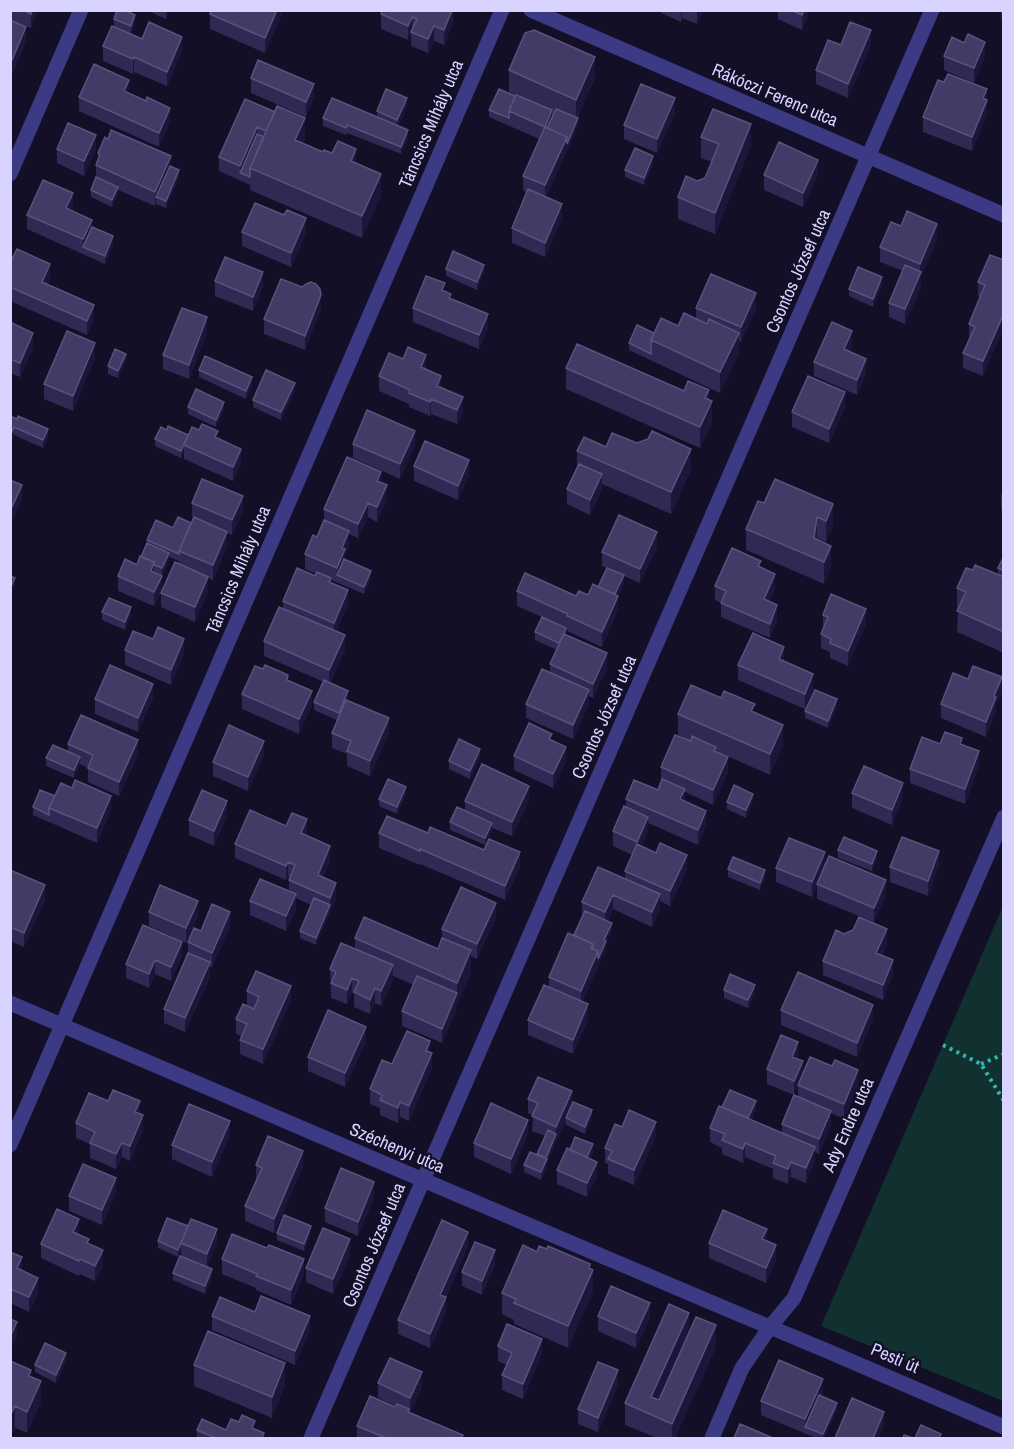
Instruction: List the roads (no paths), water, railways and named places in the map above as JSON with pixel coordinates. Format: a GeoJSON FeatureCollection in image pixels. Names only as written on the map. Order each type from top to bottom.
{"type":"FeatureCollection","features":[{"type":"Feature","properties":{"kind":"street"},"geometry":{"type":"LineString","coordinates":[[10,174],[81,10]]}},
{"type":"Feature","properties":{"kind":"street","name":"Táncsics Mihály utca"},"geometry":{"type":"LineString","coordinates":[[10,1145],[502,10]]}},
{"type":"Feature","properties":{"kind":"street","name":"Rákóczi Ferenc utca"},"geometry":{"type":"LineString","coordinates":[[531,10],[1004,215]]}},
{"type":"Feature","properties":{"kind":"street","name":"Csontos József utca"},"geometry":{"type":"LineString","coordinates":[[311,1438],[932,10]]}},
{"type":"Feature","properties":{"kind":"street","name":"Ady Endre utca"},"geometry":{"type":"LineString","coordinates":[[712,1438],[742,1368],[770,1327],[794,1298],[1004,817]]}},
{"type":"Feature","properties":{"kind":"street","name":"Széchenyi utca"},"geometry":{"type":"LineString","coordinates":[[10,1003],[770,1327]]}},
{"type":"Feature","properties":{"kind":"street","name":"Pesti út"},"geometry":{"type":"LineString","coordinates":[[770,1327],[1004,1427]]}}]}
